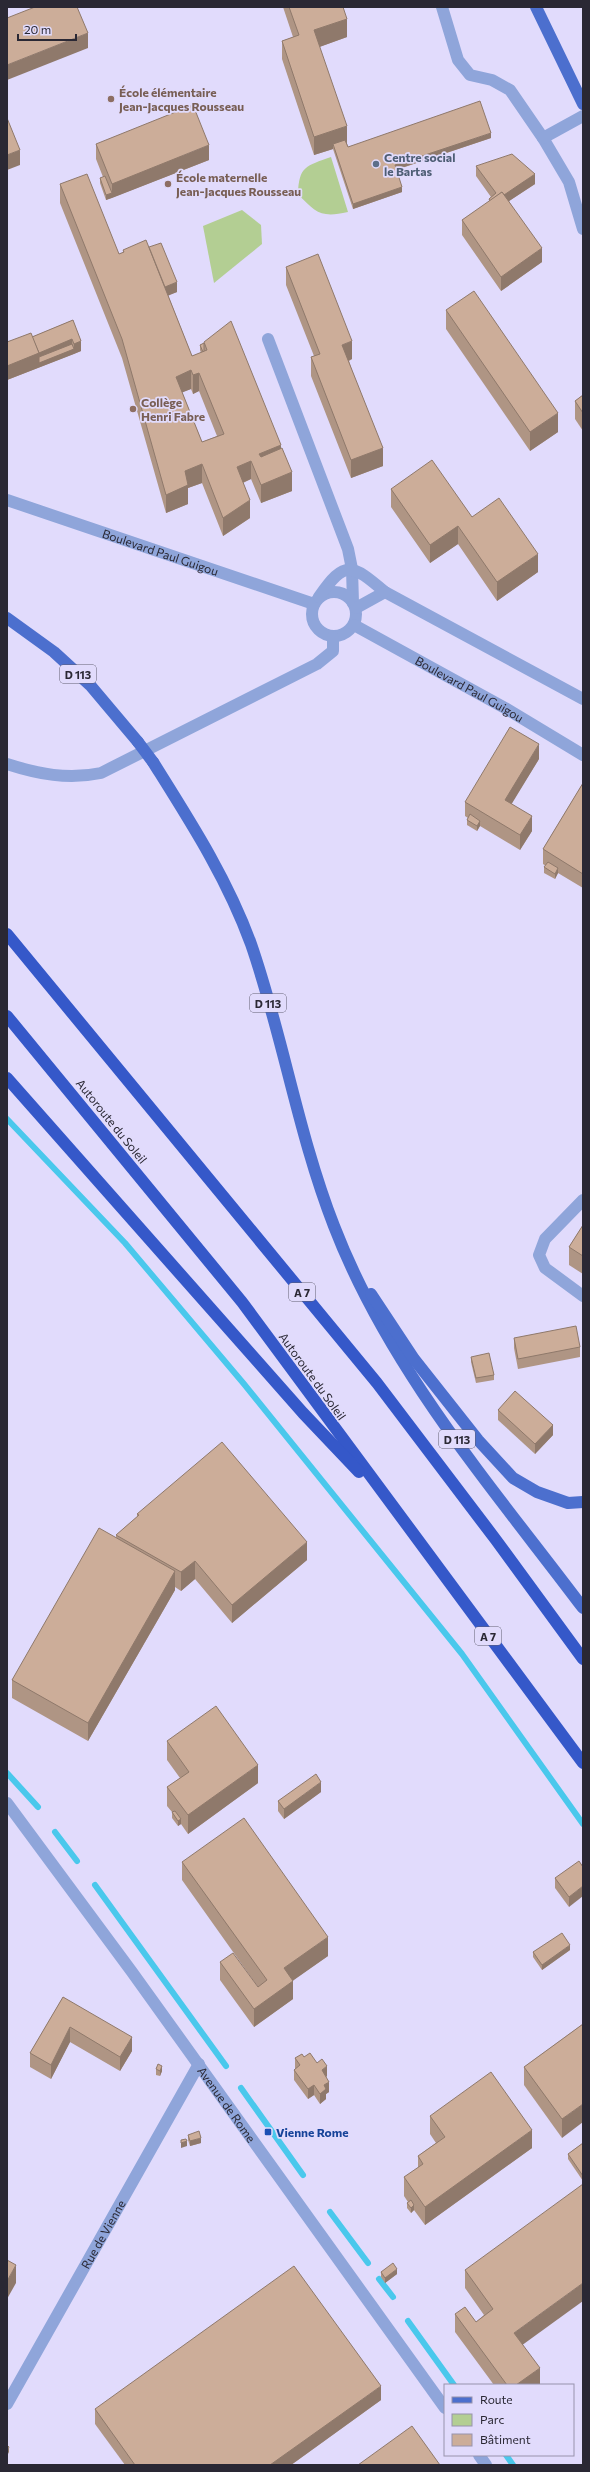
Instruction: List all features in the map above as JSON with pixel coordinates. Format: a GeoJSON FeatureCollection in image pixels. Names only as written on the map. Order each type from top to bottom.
{"type":"FeatureCollection","features":[{"type":"Feature","properties":{"kind":"highway","name":"A 7"},"geometry":{"type":"LineString","coordinates":[[7,934],[377,1383],[496,1540],[583,1659]]}},
{"type":"Feature","properties":{"kind":"highway","name":"Autoroute du Soleil"},"geometry":{"type":"LineString","coordinates":[[7,1016],[242,1302],[583,1763]]}},
{"type":"Feature","properties":{"kind":"highway"},"geometry":{"type":"LineString","coordinates":[[7,1078],[303,1413],[394,1509]]}},
{"type":"Feature","properties":{"kind":"highway"},"geometry":{"type":"LineString","coordinates":[[496,1540],[583,1646]]}},
{"type":"Feature","properties":{"kind":"main road"},"geometry":{"type":"LineString","coordinates":[[536,7],[583,104]]}},
{"type":"Feature","properties":{"kind":"main road","name":"D 113"},"geometry":{"type":"LineString","coordinates":[[7,618],[54,652],[90,685],[153,762],[209,852],[230,893],[251,945],[311,1160],[348,1260],[379,1324],[403,1364],[463,1449],[583,1608]]}},
{"type":"Feature","properties":{"kind":"main road"},"geometry":{"type":"LineString","coordinates":[[348,1260],[414,1359],[478,1440],[513,1478],[538,1492],[568,1503],[583,1502]]}},
{"type":"Feature","properties":{"kind":"street"},"geometry":{"type":"LineString","coordinates":[[442,7],[458,60],[470,75],[492,80],[510,90],[543,138],[569,182],[583,230]]}},
{"type":"Feature","properties":{"kind":"street"},"geometry":{"type":"LineString","coordinates":[[543,138],[583,116]]}},
{"type":"Feature","properties":{"kind":"street"},"geometry":{"type":"LineString","coordinates":[[268,339],[348,549],[352,570],[355,605],[354,625],[345,634],[333,637],[319,631],[314,626],[312,618],[317,600],[333,576],[342,571],[352,570],[364,575],[385,592],[583,699]]}},
{"type":"Feature","properties":{"kind":"street","name":"Boulevard Paul Guigou"},"geometry":{"type":"LineString","coordinates":[[7,500],[317,600]]}},
{"type":"Feature","properties":{"kind":"street"},"geometry":{"type":"LineString","coordinates":[[317,600],[334,592],[341,593],[355,605]]}},
{"type":"Feature","properties":{"kind":"street"},"geometry":{"type":"LineString","coordinates":[[355,605],[385,592]]}},
{"type":"Feature","properties":{"kind":"street","name":"Boulevard Paul Guigou"},"geometry":{"type":"LineString","coordinates":[[354,625],[506,708],[583,755]]}},
{"type":"Feature","properties":{"kind":"street"},"geometry":{"type":"LineString","coordinates":[[7,764],[35,773],[63,777],[84,777],[107,770],[317,664],[333,651],[333,637]]}},
{"type":"Feature","properties":{"kind":"street"},"geometry":{"type":"LineString","coordinates":[[583,1200],[544,1239],[539,1255],[545,1268],[583,1296]]}},
{"type":"Feature","properties":{"kind":"street","name":"Avenue de Rome"},"geometry":{"type":"LineString","coordinates":[[7,1803],[22,1821],[199,2064],[444,2407]]}},
{"type":"Feature","properties":{"kind":"street","name":"Rue de Vienne"},"geometry":{"type":"LineString","coordinates":[[7,2404],[199,2064]]}},
{"type":"Feature","properties":{"kind":"street"},"geometry":{"type":"LineString","coordinates":[[480,2456],[486,2465]]}},
{"type":"Feature","properties":{"kind":"green space"},"geometry":{"type":"Polygon","coordinates":[[[331,157],[348,212],[339,214],[325,214],[315,210],[298,194],[302,172],[310,165],[331,157]]]}},
{"type":"Feature","properties":{"kind":"green space"},"geometry":{"type":"Polygon","coordinates":[[[242,210],[261,225],[262,244],[214,283],[203,226],[242,210]]]}},
{"type":"Feature","properties":{"kind":"building"},"geometry":{"type":"Polygon","coordinates":[[[35,7],[77,7],[88,33],[7,65],[7,18],[35,7]]]}},
{"type":"Feature","properties":{"kind":"building"},"geometry":{"type":"Polygon","coordinates":[[[289,7],[343,7],[347,19],[314,30],[347,126],[314,137],[282,41],[299,35],[289,7]]]}},
{"type":"Feature","properties":{"kind":"building","name":"Centre social le Bartas"},"geometry":{"type":"Polygon","coordinates":[[[480,101],[491,133],[395,165],[402,187],[353,204],[333,144],[345,140],[348,147],[480,101]]]}},
{"type":"Feature","properties":{"kind":"building"},"geometry":{"type":"Polygon","coordinates":[[[193,105],[209,145],[112,184],[96,144],[193,105]]]}},
{"type":"Feature","properties":{"kind":"building"},"geometry":{"type":"Polygon","coordinates":[[[7,118],[20,150],[7,155],[7,118]]]}},
{"type":"Feature","properties":{"kind":"building"},"geometry":{"type":"Polygon","coordinates":[[[512,154],[535,174],[504,195],[502,192],[490,201],[489,199],[496,193],[476,166],[512,154]]]}},
{"type":"Feature","properties":{"kind":"building"},"geometry":{"type":"Polygon","coordinates":[[[87,174],[119,254],[124,252],[123,250],[146,240],[192,356],[207,350],[204,342],[231,321],[281,445],[259,454],[261,457],[282,448],[292,472],[261,485],[251,461],[237,467],[250,500],[223,518],[202,464],[185,471],[188,485],[166,495],[122,339],[60,184],[87,174]],[[191,370],[176,377],[202,442],[224,434],[199,373],[193,375],[191,370]]]}},
{"type":"Feature","properties":{"kind":"building"},"geometry":{"type":"Polygon","coordinates":[[[105,176],[112,193],[106,195],[100,178],[105,176]]]}},
{"type":"Feature","properties":{"kind":"building"},"geometry":{"type":"Polygon","coordinates":[[[502,192],[542,248],[501,277],[462,220],[502,192]]]}},
{"type":"Feature","properties":{"kind":"building"},"geometry":{"type":"Polygon","coordinates":[[[161,243],[177,282],[165,287],[149,247],[161,243]]]}},
{"type":"Feature","properties":{"kind":"building"},"geometry":{"type":"Polygon","coordinates":[[[318,254],[352,341],[342,345],[383,448],[351,460],[311,357],[320,354],[286,267],[318,254]]]}},
{"type":"Feature","properties":{"kind":"building"},"geometry":{"type":"Polygon","coordinates":[[[474,291],[558,413],[530,432],[446,310],[474,291]]]}},
{"type":"Feature","properties":{"kind":"building"},"geometry":{"type":"Polygon","coordinates":[[[73,320],[81,341],[74,344],[72,339],[39,353],[32,337],[73,320]]]}},
{"type":"Feature","properties":{"kind":"building"},"geometry":{"type":"Polygon","coordinates":[[[31,333],[39,353],[7,366],[7,342],[31,333]]]}},
{"type":"Feature","properties":{"kind":"building"},"geometry":{"type":"Polygon","coordinates":[[[204,343],[204,351],[203,352],[200,345],[204,343]]]}},
{"type":"Feature","properties":{"kind":"building"},"geometry":{"type":"Polygon","coordinates":[[[72,344],[74,349],[39,363],[39,357],[72,344]]]}},
{"type":"Feature","properties":{"kind":"building"},"geometry":{"type":"Polygon","coordinates":[[[583,395],[583,413],[575,401],[583,395]]]}},
{"type":"Feature","properties":{"kind":"building"},"geometry":{"type":"Polygon","coordinates":[[[432,460],[472,517],[499,498],[538,554],[497,582],[458,526],[430,545],[391,489],[432,460]]]}},
{"type":"Feature","properties":{"kind":"building"},"geometry":{"type":"Polygon","coordinates":[[[510,727],[539,744],[505,800],[532,816],[520,835],[465,802],[510,727]]]}},
{"type":"Feature","properties":{"kind":"building"},"geometry":{"type":"Polygon","coordinates":[[[583,783],[583,874],[543,849],[583,783]]]}},
{"type":"Feature","properties":{"kind":"building"},"geometry":{"type":"Polygon","coordinates":[[[470,814],[480,821],[477,826],[467,820],[470,814]]]}},
{"type":"Feature","properties":{"kind":"building"},"geometry":{"type":"Polygon","coordinates":[[[548,862],[558,868],[555,874],[544,867],[548,862]]]}},
{"type":"Feature","properties":{"kind":"building"},"geometry":{"type":"Polygon","coordinates":[[[583,1225],[583,1256],[569,1247],[583,1225]]]}},
{"type":"Feature","properties":{"kind":"building"},"geometry":{"type":"Polygon","coordinates":[[[576,1326],[580,1347],[518,1359],[514,1338],[576,1326]]]}},
{"type":"Feature","properties":{"kind":"building"},"geometry":{"type":"Polygon","coordinates":[[[489,1353],[494,1375],[476,1378],[471,1357],[489,1353]]]}},
{"type":"Feature","properties":{"kind":"building"},"geometry":{"type":"Polygon","coordinates":[[[515,1391],[553,1425],[535,1444],[498,1410],[515,1391]]]}},
{"type":"Feature","properties":{"kind":"building"},"geometry":{"type":"Polygon","coordinates":[[[222,1442],[307,1542],[232,1605],[195,1561],[181,1572],[116,1535],[139,1515],[137,1514],[222,1442]]]}},
{"type":"Feature","properties":{"kind":"building"},"geometry":{"type":"Polygon","coordinates":[[[99,1528],[175,1571],[88,1723],[12,1680],[99,1528]]]}},
{"type":"Feature","properties":{"kind":"building"},"geometry":{"type":"Polygon","coordinates":[[[216,1706],[258,1765],[188,1815],[167,1787],[189,1772],[167,1741],[216,1706]]]}},
{"type":"Feature","properties":{"kind":"building"},"geometry":{"type":"Polygon","coordinates":[[[316,1774],[321,1782],[284,1809],[278,1801],[316,1774]]]}},
{"type":"Feature","properties":{"kind":"building"},"geometry":{"type":"Polygon","coordinates":[[[175,1811],[181,1819],[178,1821],[172,1812],[175,1811]]]}},
{"type":"Feature","properties":{"kind":"building"},"geometry":{"type":"Polygon","coordinates":[[[244,1818],[328,1937],[284,1968],[293,1981],[254,2009],[220,1962],[233,1953],[258,1987],[267,1980],[182,1862],[244,1818]]]}},
{"type":"Feature","properties":{"kind":"building"},"geometry":{"type":"Polygon","coordinates":[[[579,1861],[583,1867],[583,1886],[569,1897],[555,1878],[579,1861]]]}},
{"type":"Feature","properties":{"kind":"building"},"geometry":{"type":"Polygon","coordinates":[[[562,1933],[570,1945],[542,1965],[533,1952],[562,1933]]]}},
{"type":"Feature","properties":{"kind":"building"},"geometry":{"type":"Polygon","coordinates":[[[63,1997],[132,2037],[120,2057],[70,2027],[51,2065],[30,2053],[63,1997]]]}},
{"type":"Feature","properties":{"kind":"building"},"geometry":{"type":"Polygon","coordinates":[[[583,2024],[583,2104],[562,2119],[524,2067],[583,2024]]]}},
{"type":"Feature","properties":{"kind":"building"},"geometry":{"type":"Polygon","coordinates":[[[310,2053],[317,2063],[322,2059],[327,2066],[322,2070],[329,2082],[324,2085],[326,2089],[320,2094],[314,2085],[308,2089],[294,2070],[300,2065],[295,2058],[302,2054],[304,2057],[310,2053]]]}},
{"type":"Feature","properties":{"kind":"building"},"geometry":{"type":"Polygon","coordinates":[[[158,2064],[162,2066],[160,2071],[156,2069],[158,2064]]]}},
{"type":"Feature","properties":{"kind":"building"},"geometry":{"type":"Polygon","coordinates":[[[491,2072],[532,2130],[425,2207],[404,2177],[423,2164],[418,2156],[445,2137],[430,2116],[491,2072]]]}},
{"type":"Feature","properties":{"kind":"building"},"geometry":{"type":"Polygon","coordinates":[[[199,2131],[201,2138],[190,2141],[188,2135],[199,2131]]]}},
{"type":"Feature","properties":{"kind":"building"},"geometry":{"type":"Polygon","coordinates":[[[186,2139],[187,2141],[181,2143],[181,2140],[186,2139]]]}},
{"type":"Feature","properties":{"kind":"building"},"geometry":{"type":"Polygon","coordinates":[[[583,2143],[583,2176],[568,2154],[583,2143]]]}},
{"type":"Feature","properties":{"kind":"building"},"geometry":{"type":"Polygon","coordinates":[[[583,2184],[583,2283],[514,2333],[540,2368],[517,2384],[506,2384],[455,2314],[465,2307],[476,2322],[493,2309],[465,2270],[583,2184]]]}},
{"type":"Feature","properties":{"kind":"building"},"geometry":{"type":"Polygon","coordinates":[[[411,2200],[414,2205],[411,2208],[407,2203],[411,2200]]]}},
{"type":"Feature","properties":{"kind":"building"},"geometry":{"type":"Polygon","coordinates":[[[7,2260],[16,2265],[7,2281],[7,2260]]]}},
{"type":"Feature","properties":{"kind":"building"},"geometry":{"type":"Polygon","coordinates":[[[393,2263],[397,2269],[385,2278],[381,2272],[393,2263]]]}},
{"type":"Feature","properties":{"kind":"building"},"geometry":{"type":"Polygon","coordinates":[[[294,2266],[381,2386],[270,2465],[135,2465],[95,2409],[294,2266]]]}},
{"type":"Feature","properties":{"kind":"building"},"geometry":{"type":"Polygon","coordinates":[[[412,2426],[440,2465],[358,2465],[412,2426]]]}},
{"type":"Feature","properties":{"kind":"waterway"},"geometry":{"type":"LineString","coordinates":[[7,1119],[125,1243],[244,1384],[462,1654],[583,1824]]}},
{"type":"Feature","properties":{"kind":"waterway"},"geometry":{"type":"LineString","coordinates":[[7,1773],[38,1807]]}},
{"type":"Feature","properties":{"kind":"waterway"},"geometry":{"type":"LineString","coordinates":[[55,1832],[77,1861]]}},
{"type":"Feature","properties":{"kind":"waterway"},"geometry":{"type":"LineString","coordinates":[[95,1885],[226,2066]]}},
{"type":"Feature","properties":{"kind":"waterway"},"geometry":{"type":"LineString","coordinates":[[241,2088],[303,2175]]}},
{"type":"Feature","properties":{"kind":"waterway"},"geometry":{"type":"LineString","coordinates":[[330,2212],[368,2263]]}},
{"type":"Feature","properties":{"kind":"waterway"},"geometry":{"type":"LineString","coordinates":[[379,2279],[393,2297]]}},
{"type":"Feature","properties":{"kind":"waterway"},"geometry":{"type":"LineString","coordinates":[[408,2321],[453,2384]]}},
{"type":"Feature","properties":{"kind":"waterway"},"geometry":{"type":"LineString","coordinates":[[507,2456],[513,2465]]}},
{"type":"Feature","properties":{"kind":"place","name":"École élémentaire Jean-Jacques Rousseau"},"geometry":{"type":"Point","coordinates":[111,99]}},
{"type":"Feature","properties":{"kind":"place","name":"Centre social le Bartas"},"geometry":{"type":"Point","coordinates":[376,164]}},
{"type":"Feature","properties":{"kind":"place","name":"École maternelle Jean-Jacques Rousseau"},"geometry":{"type":"Point","coordinates":[168,184]}},
{"type":"Feature","properties":{"kind":"place","name":"Collège Henri Fabre"},"geometry":{"type":"Point","coordinates":[133,409]}},
{"type":"Feature","properties":{"kind":"place","name":"Vienne Rome"},"geometry":{"type":"Point","coordinates":[268,2132]}}]}
